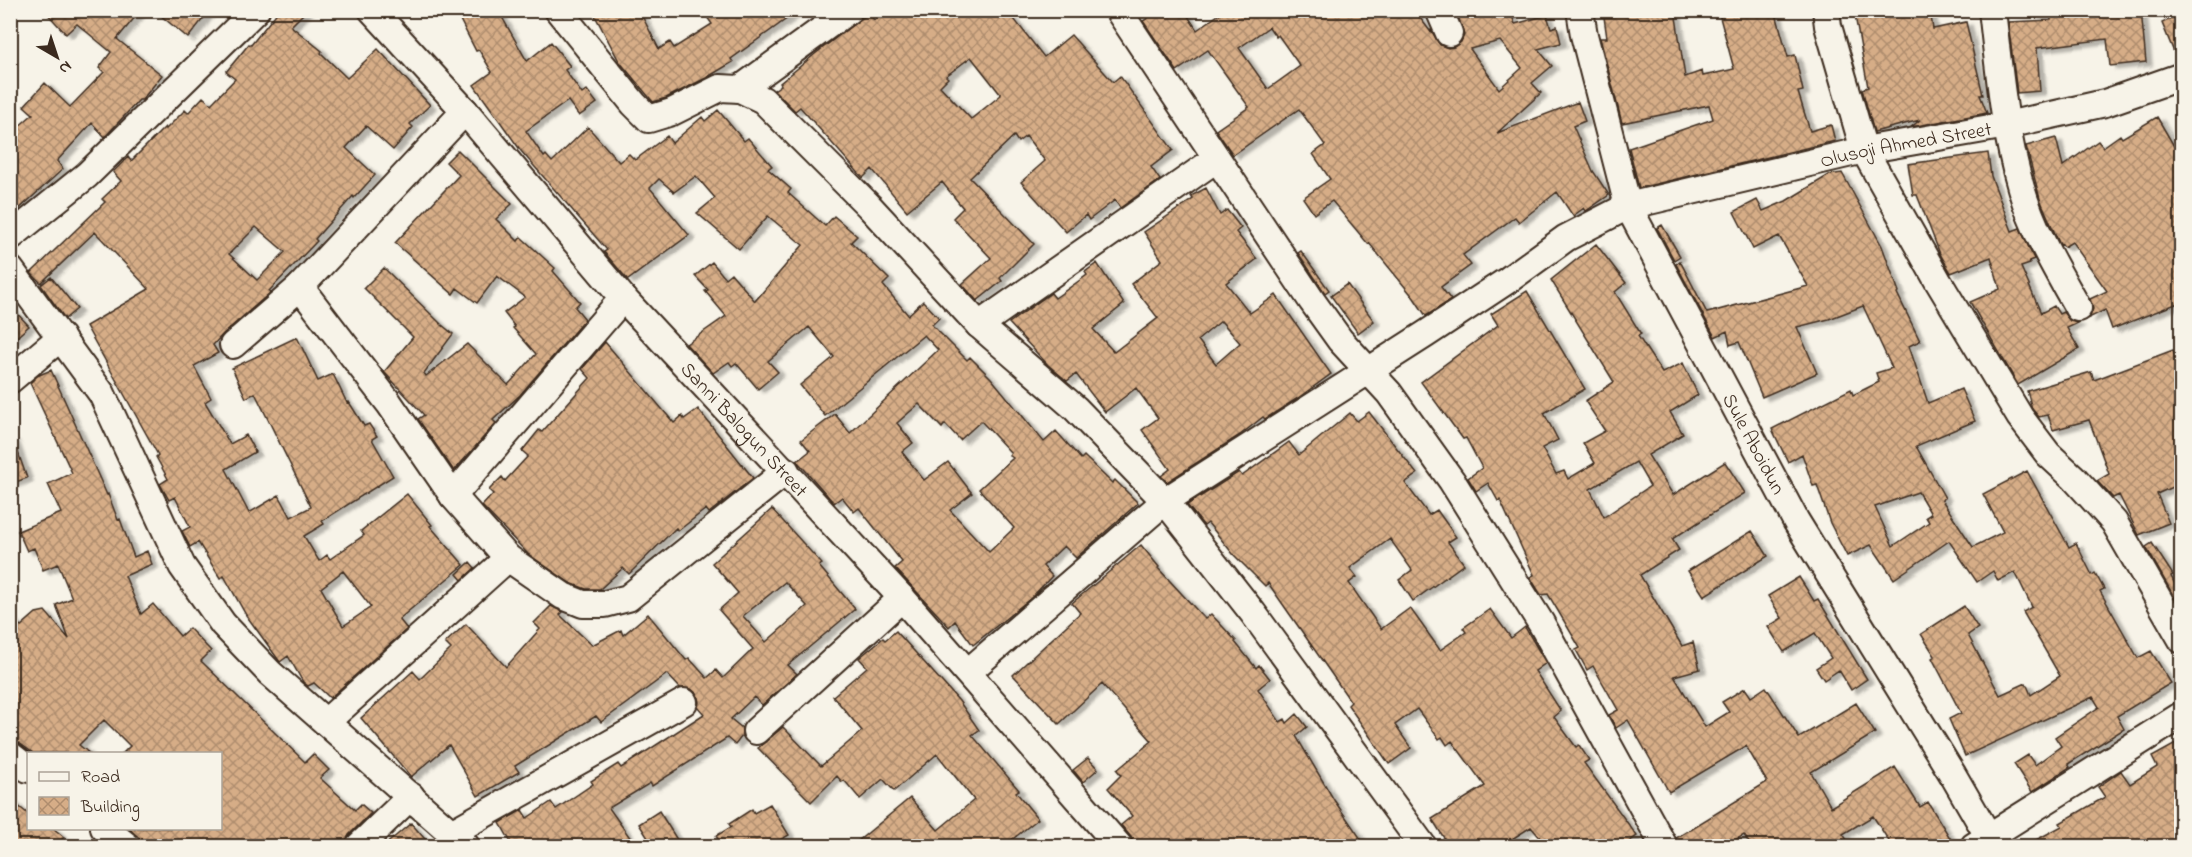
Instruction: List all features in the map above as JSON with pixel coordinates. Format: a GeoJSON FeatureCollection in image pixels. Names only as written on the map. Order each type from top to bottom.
{"type":"FeatureCollection","features":[{"type":"Feature","properties":{"kind":"street"},"geometry":{"type":"LineString","coordinates":[[10,237],[87,176],[256,10]]}},
{"type":"Feature","properties":{"kind":"street","name":"Sanni Balogun Street"},"geometry":{"type":"LineString","coordinates":[[372,10],[465,111],[623,298],[902,598],[1119,846]]}},
{"type":"Feature","properties":{"kind":"street"},"geometry":{"type":"LineString","coordinates":[[558,10],[634,104],[649,119],[663,116],[720,88],[740,89],[763,100],[869,206],[979,325],[1075,408],[1165,501],[1252,613],[1424,846]]}},
{"type":"Feature","properties":{"kind":"street"},"geometry":{"type":"LineString","coordinates":[[740,89],[849,10]]}},
{"type":"Feature","properties":{"kind":"street"},"geometry":{"type":"LineString","coordinates":[[1118,10],[1312,301],[1340,340],[1389,393],[1452,482],[1525,598],[1664,846]]}},
{"type":"Feature","properties":{"kind":"street","name":"Sule Aboidun"},"geometry":{"type":"LineString","coordinates":[[1580,10],[1586,46],[1628,206],[1796,521],[1953,775],[1986,843]]}},
{"type":"Feature","properties":{"kind":"street"},"geometry":{"type":"LineString","coordinates":[[1826,10],[1828,26],[1864,150],[1938,281],[2020,417],[2048,454],[2074,478],[2114,522],[2181,640]]}},
{"type":"Feature","properties":{"kind":"street"},"geometry":{"type":"LineString","coordinates":[[1992,10],[2007,125],[2021,188],[2048,255],[2078,308]]}},
{"type":"Feature","properties":{"kind":"street","name":"Olusoji Ahmed Street"},"geometry":{"type":"LineString","coordinates":[[968,672],[1165,501],[1368,372],[1508,280],[1566,238],[1628,206],[1864,150],[2007,125],[2105,103],[2179,82]]}},
{"type":"Feature","properties":{"kind":"street"},"geometry":{"type":"LineString","coordinates":[[233,345],[300,287],[465,111]]}},
{"type":"Feature","properties":{"kind":"street"},"geometry":{"type":"LineString","coordinates":[[979,325],[1216,159]]}},
{"type":"Feature","properties":{"kind":"street"},"geometry":{"type":"LineString","coordinates":[[10,269],[102,394],[182,566],[223,624],[270,673],[459,840],[684,702]]}},
{"type":"Feature","properties":{"kind":"street"},"geometry":{"type":"LineString","coordinates":[[300,287],[389,403],[453,496],[508,558],[563,596],[583,604],[605,604],[628,598],[786,471]]}},
{"type":"Feature","properties":{"kind":"street"},"geometry":{"type":"LineString","coordinates":[[453,496],[623,298]]}},
{"type":"Feature","properties":{"kind":"street"},"geometry":{"type":"LineString","coordinates":[[10,380],[61,337]]}},
{"type":"Feature","properties":{"kind":"street"},"geometry":{"type":"LineString","coordinates":[[326,722],[508,558]]}},
{"type":"Feature","properties":{"kind":"street"},"geometry":{"type":"LineString","coordinates":[[756,731],[902,598]]}},
{"type":"Feature","properties":{"kind":"street"},"geometry":{"type":"LineString","coordinates":[[1986,843],[2181,715]]}},
{"type":"Feature","properties":{"kind":"street"},"geometry":{"type":"LineString","coordinates":[[10,755],[27,768]]}},
{"type":"Feature","properties":{"kind":"street"},"geometry":{"type":"LineString","coordinates":[[359,846],[411,796]]}},
{"type":"Feature","properties":{"kind":"street"},"geometry":{"type":"LineString","coordinates":[[107,830],[127,846]]}},
{"type":"Feature","properties":{"kind":"building"},"geometry":{"type":"Polygon","coordinates":[[[44,10],[141,10],[117,39],[162,75],[142,100],[139,100],[105,137],[92,123],[57,161],[63,169],[18,210],[10,203],[10,134],[33,114],[24,106],[45,83],[70,107],[104,72],[99,68],[111,52],[77,24],[66,34],[44,10]]]}},
{"type":"Feature","properties":{"kind":"building"},"geometry":{"type":"Polygon","coordinates":[[[154,10],[210,10],[188,38],[154,10]]]}},
{"type":"Feature","properties":{"kind":"building"},"geometry":{"type":"Polygon","coordinates":[[[279,10],[307,10],[291,26],[322,51],[321,53],[347,78],[378,49],[430,105],[410,124],[413,127],[393,150],[366,126],[346,148],[375,175],[354,198],[353,196],[315,239],[317,241],[269,291],[271,292],[213,345],[218,353],[194,366],[211,398],[205,402],[230,444],[246,435],[255,452],[226,469],[249,513],[279,495],[291,517],[311,507],[255,393],[246,398],[232,368],[297,337],[318,381],[333,374],[347,403],[349,402],[364,426],[369,424],[377,436],[372,439],[393,476],[322,521],[324,524],[304,536],[319,561],[327,555],[330,559],[364,535],[361,531],[407,494],[432,525],[430,526],[464,565],[399,619],[407,629],[330,698],[314,683],[308,686],[303,682],[288,656],[280,662],[246,615],[224,576],[220,578],[198,542],[190,547],[182,531],[190,527],[175,497],[169,500],[160,484],[168,479],[156,457],[158,455],[86,326],[149,289],[95,232],[41,283],[31,273],[105,202],[102,199],[121,181],[113,172],[128,157],[131,161],[165,127],[166,129],[185,110],[188,113],[203,97],[211,104],[235,79],[226,72],[249,44],[251,45],[279,10]],[[256,227],[229,254],[257,280],[285,252],[256,227]],[[343,571],[321,588],[343,626],[371,607],[343,571]]]}},
{"type":"Feature","properties":{"kind":"building"},"geometry":{"type":"Polygon","coordinates":[[[455,10],[498,10],[527,61],[551,42],[570,66],[565,70],[582,94],[587,90],[597,103],[579,116],[568,101],[526,131],[544,157],[546,155],[552,162],[588,127],[619,162],[629,154],[635,160],[667,136],[672,143],[702,117],[705,121],[718,110],[744,141],[748,138],[772,166],[768,169],[791,189],[788,193],[825,226],[834,216],[857,236],[851,242],[889,279],[883,285],[908,315],[923,301],[939,318],[932,325],[967,360],[970,357],[991,378],[1044,442],[1056,431],[1081,459],[1084,456],[1112,483],[1115,480],[1138,503],[1076,558],[1064,546],[1043,566],[1052,576],[1031,598],[973,645],[955,621],[949,627],[895,568],[902,562],[859,508],[854,512],[842,497],[834,503],[797,461],[810,451],[801,440],[835,414],[850,433],[938,350],[924,335],[825,416],[800,385],[834,357],[809,327],[768,361],[778,372],[758,389],[736,363],[732,366],[729,362],[713,373],[686,344],[726,316],[695,276],[712,262],[725,278],[731,273],[755,301],[803,245],[768,216],[739,249],[697,213],[715,198],[696,176],[674,192],[659,179],[650,188],[689,235],[628,280],[604,252],[607,250],[521,151],[474,85],[492,72],[479,50],[476,51],[455,10]],[[919,404],[897,423],[913,443],[902,452],[924,480],[948,462],[972,493],[950,510],[989,552],[1014,528],[979,489],[1013,458],[981,421],[960,440],[945,424],[942,428],[919,404]]]}},
{"type":"Feature","properties":{"kind":"building"},"geometry":{"type":"Polygon","coordinates":[[[592,10],[639,10],[659,49],[670,42],[674,48],[712,24],[702,10],[799,10],[731,59],[733,62],[666,98],[653,102],[619,61],[592,10]]]}},
{"type":"Feature","properties":{"kind":"building"},"geometry":{"type":"Polygon","coordinates":[[[887,10],[1007,10],[1044,57],[1071,35],[1113,82],[1120,76],[1173,150],[1151,167],[1160,180],[1120,208],[1115,200],[1089,220],[1086,215],[1066,232],[1021,182],[1045,161],[1026,136],[1018,142],[1014,136],[970,178],[1034,244],[1000,278],[1002,281],[977,301],[962,284],[991,258],[953,218],[963,208],[942,182],[907,211],[872,169],[863,178],[800,107],[795,111],[774,90],[859,20],[869,14],[874,20],[887,10]],[[971,57],[946,76],[948,78],[940,86],[971,119],[1001,95],[971,57]]]}},
{"type":"Feature","properties":{"kind":"building"},"geometry":{"type":"Polygon","coordinates":[[[1143,10],[1184,10],[1197,30],[1225,10],[1414,10],[1440,45],[1448,48],[1461,42],[1464,35],[1456,10],[1510,10],[1515,24],[1547,15],[1551,28],[1557,26],[1561,43],[1538,49],[1552,66],[1532,83],[1541,93],[1497,133],[1578,102],[1585,121],[1573,126],[1593,171],[1609,195],[1586,211],[1584,208],[1573,216],[1557,192],[1519,222],[1515,217],[1463,255],[1471,265],[1441,287],[1451,300],[1426,316],[1414,298],[1332,201],[1314,214],[1303,198],[1330,179],[1313,154],[1325,145],[1299,109],[1233,155],[1216,130],[1249,107],[1208,50],[1177,71],[1143,21],[1148,18],[1143,10]],[[1269,27],[1239,48],[1268,89],[1300,66],[1278,35],[1276,37],[1269,27]],[[1500,41],[1470,49],[1499,89],[1522,68],[1500,41]]]}},
{"type":"Feature","properties":{"kind":"building"},"geometry":{"type":"Polygon","coordinates":[[[1603,10],[1675,10],[1685,77],[1702,71],[1703,76],[1734,69],[1718,10],[1759,10],[1760,15],[1775,10],[1788,57],[1795,55],[1803,91],[1798,92],[1810,131],[1831,125],[1835,141],[1639,188],[1629,148],[1713,119],[1709,105],[1622,123],[1600,38],[1607,38],[1603,10]]]}},
{"type":"Feature","properties":{"kind":"building"},"geometry":{"type":"Polygon","coordinates":[[[1854,10],[1930,10],[1933,29],[1966,22],[1983,95],[1980,95],[1987,113],[1911,127],[1920,120],[1874,132],[1862,89],[1868,87],[1854,10]]]}},
{"type":"Feature","properties":{"kind":"building"},"geometry":{"type":"Polygon","coordinates":[[[2050,10],[2141,10],[2146,62],[2110,66],[2107,39],[2037,48],[2040,91],[2017,93],[2008,22],[2051,20],[2050,10]]]}},
{"type":"Feature","properties":{"kind":"building"},"geometry":{"type":"Polygon","coordinates":[[[2181,14],[2181,61],[2178,62],[2162,23],[2181,14]]]}},
{"type":"Feature","properties":{"kind":"building"},"geometry":{"type":"Polygon","coordinates":[[[2157,117],[2181,158],[2181,302],[2112,329],[2105,310],[2089,318],[2093,309],[2090,299],[2107,291],[2072,242],[2064,247],[2060,245],[2040,199],[2026,146],[2056,138],[2063,166],[2098,141],[2103,147],[2120,135],[2122,138],[2157,117]]]}},
{"type":"Feature","properties":{"kind":"building"},"geometry":{"type":"Polygon","coordinates":[[[458,150],[512,204],[496,219],[518,241],[521,237],[555,268],[553,271],[580,302],[575,307],[585,319],[520,395],[493,420],[496,423],[454,471],[418,419],[424,415],[384,372],[413,337],[364,288],[384,268],[453,334],[424,373],[426,376],[467,344],[508,385],[536,354],[513,328],[515,327],[504,313],[525,297],[497,276],[477,303],[457,288],[453,294],[395,243],[459,175],[446,162],[458,150]]]}},
{"type":"Feature","properties":{"kind":"building"},"geometry":{"type":"Polygon","coordinates":[[[1988,153],[1991,176],[2012,231],[2020,228],[2034,259],[2029,261],[2030,264],[2021,267],[2041,313],[2054,306],[2059,314],[2063,312],[2070,321],[2078,323],[2067,328],[2079,349],[2018,385],[1970,302],[2000,289],[1991,257],[1951,273],[1940,254],[1917,195],[1913,195],[1908,164],[1988,153]]]}},
{"type":"Feature","properties":{"kind":"building"},"geometry":{"type":"Polygon","coordinates":[[[1842,173],[1882,246],[1899,292],[1897,293],[1920,341],[1909,346],[1928,403],[1961,389],[1975,421],[1916,446],[1945,498],[1942,500],[1973,547],[2003,532],[1983,494],[2027,471],[2069,547],[2076,543],[2092,575],[2095,573],[2104,589],[2100,591],[2138,658],[2151,651],[2171,683],[2117,716],[2124,729],[2068,764],[2070,767],[2032,792],[2014,764],[2028,755],[2035,765],[2061,746],[2055,737],[2099,707],[2093,697],[1965,756],[1949,719],[1961,713],[1932,658],[1935,656],[1921,634],[1964,606],[1978,628],[1968,635],[2000,695],[2026,683],[2031,695],[2060,676],[2023,612],[2032,607],[2015,572],[1998,581],[1993,571],[1977,582],[1949,541],[1894,579],[1871,545],[1847,556],[1830,523],[1817,485],[1813,486],[1802,454],[1788,462],[1772,429],[1851,389],[1853,395],[1879,382],[1876,373],[1892,368],[1863,306],[1829,319],[1797,327],[1817,373],[1762,397],[1739,342],[1730,345],[1727,331],[1715,337],[1676,264],[1680,261],[1707,313],[1808,286],[1779,236],[1753,249],[1734,212],[1757,200],[1763,211],[1786,201],[1829,175],[1842,173]],[[1918,492],[1875,507],[1893,546],[1929,522],[1926,517],[1931,514],[1918,492]]]}},
{"type":"Feature","properties":{"kind":"building"},"geometry":{"type":"Polygon","coordinates":[[[1206,188],[1220,215],[1227,210],[1241,228],[1236,232],[1257,259],[1226,283],[1250,313],[1276,295],[1331,374],[1298,398],[1265,419],[1263,417],[1240,435],[1167,482],[1161,476],[1170,469],[1142,430],[1158,418],[1136,388],[1105,412],[1076,374],[1067,381],[1048,365],[1009,323],[1051,293],[1055,298],[1087,275],[1085,272],[1097,263],[1124,304],[1093,329],[1114,352],[1158,318],[1131,284],[1162,260],[1144,232],[1193,199],[1191,196],[1206,188]],[[1221,321],[1198,340],[1216,364],[1240,343],[1221,321]]]}},
{"type":"Feature","properties":{"kind":"building"},"geometry":{"type":"Polygon","coordinates":[[[1662,225],[1680,256],[1674,260],[1657,228],[1662,225]]]}},
{"type":"Feature","properties":{"kind":"building"},"geometry":{"type":"Polygon","coordinates":[[[1596,244],[1626,283],[1615,292],[1641,334],[1638,336],[1662,373],[1683,363],[1698,395],[1670,412],[1683,434],[1648,455],[1673,495],[1725,462],[1745,493],[1672,539],[1679,550],[1640,575],[1682,646],[1693,642],[1700,669],[1674,676],[1705,727],[1729,712],[1722,702],[1745,688],[1751,697],[1766,687],[1799,738],[1856,703],[1875,733],[1811,772],[1831,807],[1895,767],[1920,807],[1928,802],[1955,846],[1892,846],[1873,816],[1843,834],[1851,846],[1751,846],[1744,835],[1725,846],[1679,846],[1676,838],[1767,782],[1746,746],[1669,792],[1628,720],[1616,728],[1609,715],[1618,710],[1593,666],[1587,670],[1576,650],[1580,648],[1548,594],[1541,595],[1530,577],[1534,575],[1500,500],[1498,501],[1488,483],[1476,491],[1468,478],[1482,468],[1466,438],[1463,439],[1421,382],[1498,325],[1491,314],[1527,291],[1585,389],[1544,413],[1558,440],[1542,448],[1556,474],[1564,471],[1568,479],[1595,463],[1583,443],[1605,431],[1585,401],[1614,382],[1551,280],[1596,244]],[[1636,462],[1590,489],[1604,517],[1650,486],[1636,462]]]}},
{"type":"Feature","properties":{"kind":"building"},"geometry":{"type":"Polygon","coordinates":[[[1301,251],[1329,290],[1325,293],[1298,253],[1301,251]]]}},
{"type":"Feature","properties":{"kind":"building"},"geometry":{"type":"Polygon","coordinates":[[[51,277],[77,309],[65,319],[41,285],[51,277]]]}},
{"type":"Feature","properties":{"kind":"building"},"geometry":{"type":"Polygon","coordinates":[[[1347,284],[1374,321],[1358,333],[1331,296],[1347,284]]]}},
{"type":"Feature","properties":{"kind":"building"},"geometry":{"type":"Polygon","coordinates":[[[10,306],[29,326],[10,343],[10,306]]]}},
{"type":"Feature","properties":{"kind":"building"},"geometry":{"type":"Polygon","coordinates":[[[605,342],[674,423],[682,416],[684,419],[698,409],[753,478],[709,513],[706,509],[678,531],[676,528],[629,574],[623,568],[600,589],[586,589],[570,583],[528,554],[482,506],[493,494],[489,490],[502,477],[505,481],[528,456],[522,451],[539,430],[542,432],[590,378],[582,369],[605,342]]]}},
{"type":"Feature","properties":{"kind":"building"},"geometry":{"type":"Polygon","coordinates":[[[2173,350],[2181,373],[2181,435],[2175,438],[2181,452],[2181,483],[2157,494],[2169,523],[2139,535],[2119,495],[2113,498],[2097,481],[2109,474],[2089,420],[2053,430],[2048,415],[2039,417],[2032,409],[2027,391],[2091,372],[2094,380],[2173,350]]]}},
{"type":"Feature","properties":{"kind":"building"},"geometry":{"type":"Polygon","coordinates":[[[51,370],[118,520],[120,519],[134,557],[147,551],[152,564],[125,576],[141,614],[153,604],[180,636],[189,628],[211,651],[201,661],[305,762],[313,754],[329,770],[320,778],[355,810],[361,804],[371,813],[349,835],[344,846],[146,846],[131,830],[222,830],[222,752],[124,752],[130,746],[104,720],[79,745],[88,752],[32,752],[10,740],[10,617],[21,626],[36,613],[45,611],[69,639],[56,605],[72,598],[58,564],[43,570],[34,548],[27,551],[18,531],[61,513],[48,484],[72,473],[30,383],[37,376],[51,370]]]}},
{"type":"Feature","properties":{"kind":"building"},"geometry":{"type":"Polygon","coordinates":[[[1369,412],[1417,474],[1405,483],[1429,515],[1437,510],[1456,537],[1448,542],[1464,564],[1413,601],[1399,580],[1412,570],[1390,539],[1350,568],[1357,577],[1349,583],[1381,629],[1410,608],[1440,650],[1466,632],[1463,628],[1490,609],[1511,638],[1525,627],[1546,663],[1535,671],[1561,711],[1554,717],[1576,747],[1579,745],[1589,760],[1584,763],[1637,836],[1623,846],[1547,846],[1531,827],[1501,846],[1449,846],[1432,819],[1485,786],[1452,741],[1447,745],[1442,737],[1439,739],[1417,709],[1395,725],[1411,748],[1389,764],[1348,705],[1351,702],[1268,583],[1265,586],[1233,554],[1208,523],[1204,526],[1187,505],[1239,472],[1242,476],[1289,442],[1299,455],[1350,413],[1357,421],[1369,412]]]}},
{"type":"Feature","properties":{"kind":"building"},"geometry":{"type":"Polygon","coordinates":[[[10,438],[13,438],[27,478],[10,484],[10,438]]]}},
{"type":"Feature","properties":{"kind":"building"},"geometry":{"type":"Polygon","coordinates":[[[772,509],[822,564],[819,566],[855,609],[788,665],[797,674],[762,705],[754,697],[731,719],[742,728],[742,736],[735,745],[727,738],[652,786],[650,783],[609,808],[636,846],[513,846],[500,823],[522,810],[527,818],[551,802],[556,809],[593,784],[591,781],[618,764],[621,768],[704,714],[698,707],[697,694],[691,689],[680,688],[667,674],[601,722],[596,716],[515,766],[519,772],[478,796],[449,745],[411,777],[361,718],[413,671],[420,679],[451,649],[445,643],[466,624],[506,667],[540,629],[534,623],[551,606],[563,612],[560,615],[592,645],[621,630],[623,635],[648,614],[686,660],[689,658],[707,678],[716,670],[723,678],[753,649],[719,610],[738,593],[712,563],[772,509]],[[785,582],[743,616],[766,642],[807,606],[785,582]]]}},
{"type":"Feature","properties":{"kind":"building"},"geometry":{"type":"Polygon","coordinates":[[[1752,531],[1768,556],[1704,596],[1688,571],[1752,531]]]}},
{"type":"Feature","properties":{"kind":"building"},"geometry":{"type":"Polygon","coordinates":[[[2152,543],[2173,575],[2171,576],[2181,597],[2181,609],[2146,547],[2152,543]]]}},
{"type":"Feature","properties":{"kind":"building"},"geometry":{"type":"Polygon","coordinates":[[[1141,545],[1158,568],[1205,619],[1211,614],[1236,641],[1256,668],[1259,665],[1270,679],[1258,689],[1280,722],[1285,719],[1287,723],[1297,714],[1307,727],[1296,736],[1334,800],[1361,839],[1350,846],[1134,846],[1131,837],[1121,825],[1132,816],[1108,788],[1121,775],[1117,770],[1152,741],[1102,684],[1059,724],[1013,675],[1080,613],[1072,603],[1141,545]]]}},
{"type":"Feature","properties":{"kind":"building"},"geometry":{"type":"Polygon","coordinates":[[[470,562],[475,568],[462,580],[457,574],[470,562]]]}},
{"type":"Feature","properties":{"kind":"building"},"geometry":{"type":"Polygon","coordinates":[[[1799,577],[1814,601],[1818,599],[1867,679],[1851,690],[1839,670],[1824,680],[1816,668],[1831,658],[1815,633],[1784,652],[1768,627],[1782,618],[1768,596],[1799,577]]]}},
{"type":"Feature","properties":{"kind":"building"},"geometry":{"type":"Polygon","coordinates":[[[896,631],[959,701],[979,730],[972,735],[1019,790],[1016,792],[1038,819],[1004,846],[852,846],[910,798],[938,830],[974,800],[937,754],[894,791],[883,779],[860,799],[844,780],[842,782],[837,776],[811,802],[758,748],[783,727],[821,766],[862,731],[833,696],[867,667],[859,658],[883,638],[885,640],[896,631]]]}},
{"type":"Feature","properties":{"kind":"building"},"geometry":{"type":"Polygon","coordinates":[[[2181,741],[2181,846],[2025,846],[2062,826],[2060,823],[2105,797],[2098,787],[2118,773],[2121,771],[2130,784],[2157,767],[2152,757],[2181,741]]]}},
{"type":"Feature","properties":{"kind":"building"},"geometry":{"type":"Polygon","coordinates":[[[1088,758],[1098,769],[1083,782],[1073,770],[1088,758]]]}},
{"type":"Feature","properties":{"kind":"building"},"geometry":{"type":"Polygon","coordinates":[[[10,799],[27,813],[27,830],[55,830],[64,837],[56,846],[10,846],[10,799]]]}},
{"type":"Feature","properties":{"kind":"building"},"geometry":{"type":"Polygon","coordinates":[[[770,804],[789,835],[770,846],[722,846],[716,836],[731,827],[729,824],[752,809],[754,813],[770,804]]]}},
{"type":"Feature","properties":{"kind":"building"},"geometry":{"type":"Polygon","coordinates":[[[659,811],[681,846],[653,846],[639,824],[659,811]]]}},
{"type":"Feature","properties":{"kind":"building"},"geometry":{"type":"Polygon","coordinates":[[[411,823],[431,846],[384,846],[411,823]]]}}]}
